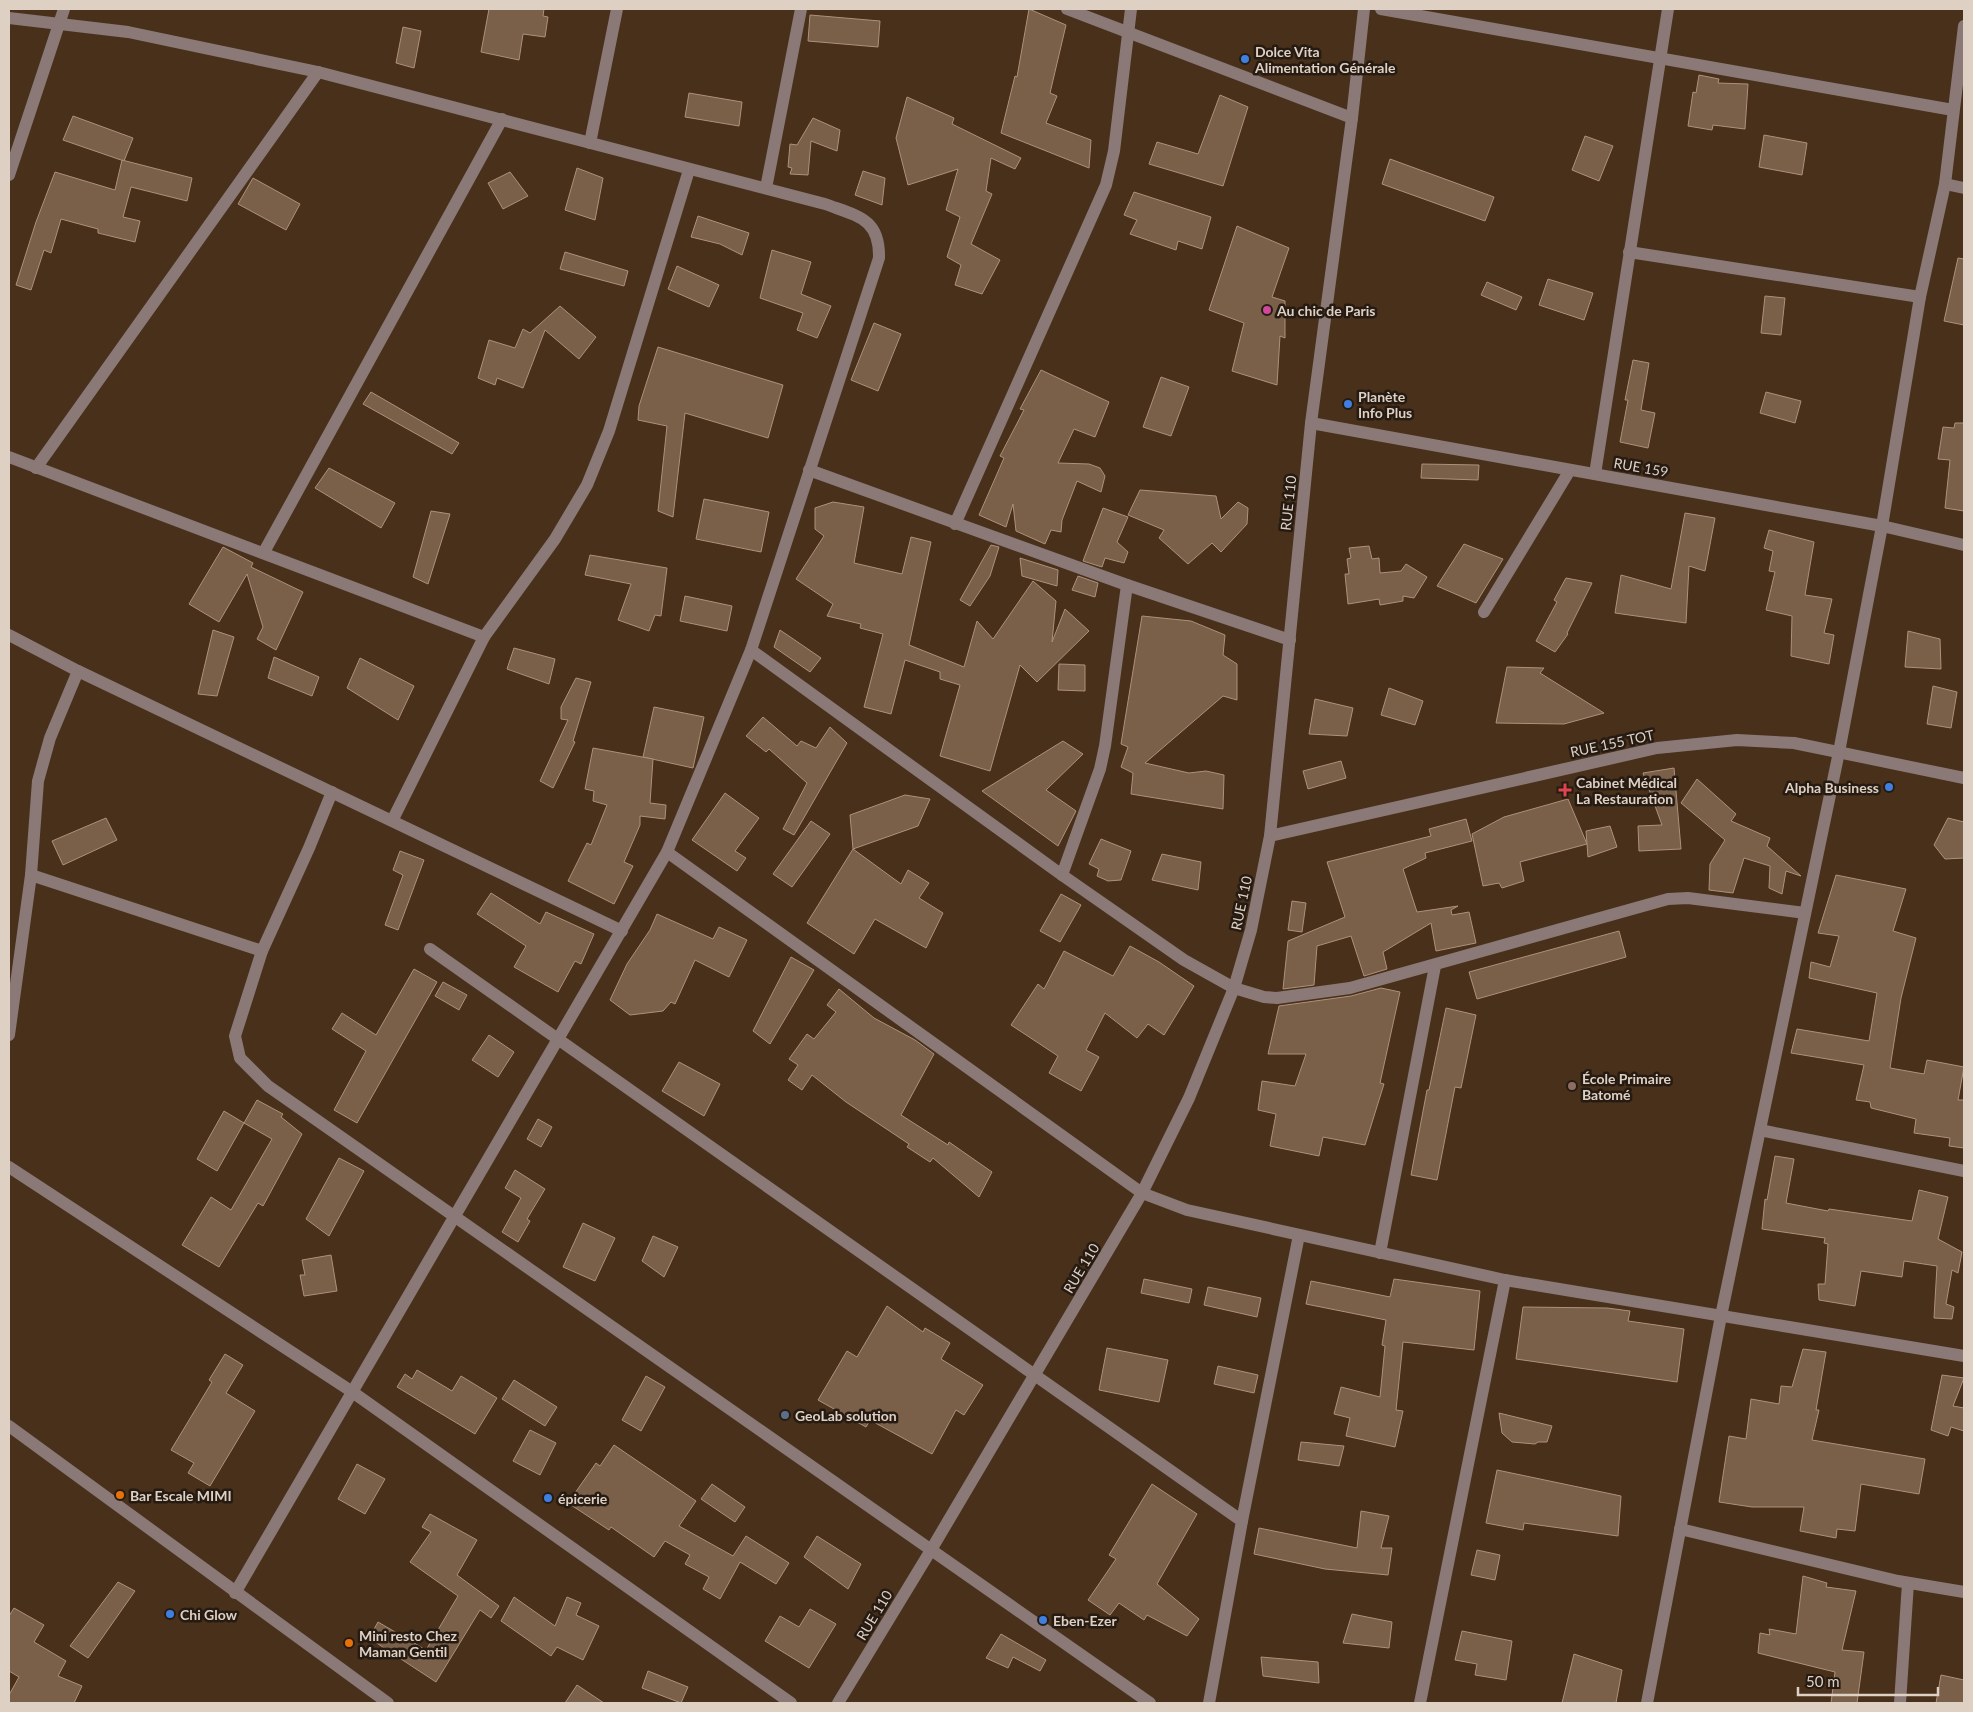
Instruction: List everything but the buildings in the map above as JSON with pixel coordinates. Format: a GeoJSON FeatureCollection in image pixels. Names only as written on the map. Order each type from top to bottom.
{"type":"FeatureCollection","features":[{"type":"Feature","properties":{"kind":"street"},"geometry":{"type":"LineString","coordinates":[[9,175],[64,9]]}},
{"type":"Feature","properties":{"kind":"street"},"geometry":{"type":"LineString","coordinates":[[590,142],[617,9]]}},
{"type":"Feature","properties":{"kind":"street"},"geometry":{"type":"LineString","coordinates":[[766,188],[801,9]]}},
{"type":"Feature","properties":{"kind":"street"},"geometry":{"type":"LineString","coordinates":[[1067,9],[1352,118]]}},
{"type":"Feature","properties":{"kind":"street"},"geometry":{"type":"LineString","coordinates":[[955,524],[1106,185],[1114,151],[1131,9]]}},
{"type":"Feature","properties":{"kind":"street","name":"RUE 110"},"geometry":{"type":"LineString","coordinates":[[838,1703],[931,1550],[1142,1193],[1189,1098],[1234,988],[1251,930],[1270,836],[1311,422],[1352,118],[1364,9]]}},
{"type":"Feature","properties":{"kind":"street"},"geometry":{"type":"LineString","coordinates":[[1381,9],[1953,110]]}},
{"type":"Feature","properties":{"kind":"street"},"geometry":{"type":"LineString","coordinates":[[1595,474],[1668,9]]}},
{"type":"Feature","properties":{"kind":"street"},"geometry":{"type":"LineString","coordinates":[[9,18],[128,32],[318,72],[502,119],[689,170],[825,204],[860,217],[874,229],[880,241],[879,258],[751,650],[666,852],[622,931],[351,1390],[234,1593]]}},
{"type":"Feature","properties":{"kind":"street"},"geometry":{"type":"LineString","coordinates":[[1647,1703],[1721,1316],[1839,752],[1882,526],[1920,297],[1945,184],[1964,26]]}},
{"type":"Feature","properties":{"kind":"street"},"geometry":{"type":"LineString","coordinates":[[36,468],[318,72]]}},
{"type":"Feature","properties":{"kind":"street"},"geometry":{"type":"LineString","coordinates":[[264,552],[502,119]]}},
{"type":"Feature","properties":{"kind":"street"},"geometry":{"type":"LineString","coordinates":[[392,820],[484,636],[555,539],[587,486],[610,431],[689,170]]}},
{"type":"Feature","properties":{"kind":"street"},"geometry":{"type":"LineString","coordinates":[[1945,184],[1964,188]]}},
{"type":"Feature","properties":{"kind":"street"},"geometry":{"type":"LineString","coordinates":[[1629,252],[1920,297]]}},
{"type":"Feature","properties":{"kind":"street","name":"RUE 159"},"geometry":{"type":"LineString","coordinates":[[1311,422],[1882,526],[1964,545]]}},
{"type":"Feature","properties":{"kind":"street"},"geometry":{"type":"LineString","coordinates":[[9,457],[484,636]]}},
{"type":"Feature","properties":{"kind":"street"},"geometry":{"type":"LineString","coordinates":[[809,470],[1126,585],[1290,640]]}},
{"type":"Feature","properties":{"kind":"street"},"geometry":{"type":"LineString","coordinates":[[1484,612],[1570,470]]}},
{"type":"Feature","properties":{"kind":"street"},"geometry":{"type":"LineString","coordinates":[[1062,875],[1100,769],[1105,746],[1126,585]]}},
{"type":"Feature","properties":{"kind":"street"},"geometry":{"type":"LineString","coordinates":[[9,635],[78,671],[622,931]]}},
{"type":"Feature","properties":{"kind":"street"},"geometry":{"type":"LineString","coordinates":[[751,650],[1062,875],[1184,960],[1234,988],[1277,998],[1350,988],[1668,900],[1688,898],[1805,913]]}},
{"type":"Feature","properties":{"kind":"street"},"geometry":{"type":"LineString","coordinates":[[9,1035],[31,875],[38,781],[50,738],[78,671]]}},
{"type":"Feature","properties":{"kind":"street","name":"RUE 155 TOT"},"geometry":{"type":"LineString","coordinates":[[1270,836],[1657,748],[1737,740],[1794,743],[1964,778]]}},
{"type":"Feature","properties":{"kind":"street"},"geometry":{"type":"LineString","coordinates":[[332,792],[309,848],[262,951],[235,1036],[240,1058],[268,1086],[1150,1703]]}},
{"type":"Feature","properties":{"kind":"street"},"geometry":{"type":"LineString","coordinates":[[666,852],[1142,1193],[1187,1210],[1505,1280],[1964,1356]]}},
{"type":"Feature","properties":{"kind":"street"},"geometry":{"type":"LineString","coordinates":[[31,875],[262,951]]}},
{"type":"Feature","properties":{"kind":"street"},"geometry":{"type":"LineString","coordinates":[[430,949],[1242,1521]]}},
{"type":"Feature","properties":{"kind":"street"},"geometry":{"type":"LineString","coordinates":[[1380,1253],[1435,966]]}},
{"type":"Feature","properties":{"kind":"street"},"geometry":{"type":"LineString","coordinates":[[1760,1130],[1964,1172]]}},
{"type":"Feature","properties":{"kind":"street"},"geometry":{"type":"LineString","coordinates":[[9,1167],[351,1390],[791,1703]]}},
{"type":"Feature","properties":{"kind":"street"},"geometry":{"type":"LineString","coordinates":[[1209,1703],[1242,1521],[1299,1235]]}},
{"type":"Feature","properties":{"kind":"street"},"geometry":{"type":"LineString","coordinates":[[1420,1703],[1505,1280]]}},
{"type":"Feature","properties":{"kind":"street"},"geometry":{"type":"LineString","coordinates":[[9,1426],[384,1702]]}},
{"type":"Feature","properties":{"kind":"street"},"geometry":{"type":"LineString","coordinates":[[1680,1529],[1908,1583],[1964,1592]]}},
{"type":"Feature","properties":{"kind":"street"},"geometry":{"type":"LineString","coordinates":[[1900,1703],[1908,1583]]}},
{"type":"Feature","properties":{"kind":"place","name":"Dolce Vita Alimentation Générale"},"geometry":{"type":"Point","coordinates":[1245,59]}},
{"type":"Feature","properties":{"kind":"place","name":"Au chic de Paris"},"geometry":{"type":"Point","coordinates":[1267,310]}},
{"type":"Feature","properties":{"kind":"place","name":"Planète Info Plus"},"geometry":{"type":"Point","coordinates":[1348,404]}},
{"type":"Feature","properties":{"kind":"place","name":"Alpha Business"},"geometry":{"type":"Point","coordinates":[1889,787]}},
{"type":"Feature","properties":{"kind":"place","name":"Cabinet Médical La Restauration"},"geometry":{"type":"Point","coordinates":[1565,790]}},
{"type":"Feature","properties":{"kind":"place","name":"École Primaire Batomé"},"geometry":{"type":"Point","coordinates":[1572,1086]}},
{"type":"Feature","properties":{"kind":"place","name":"GeoLab solution"},"geometry":{"type":"Point","coordinates":[785,1415]}},
{"type":"Feature","properties":{"kind":"place","name":"Bar Escale MIMI"},"geometry":{"type":"Point","coordinates":[120,1495]}},
{"type":"Feature","properties":{"kind":"place","name":"épicerie"},"geometry":{"type":"Point","coordinates":[548,1498]}},
{"type":"Feature","properties":{"kind":"place","name":"Chi Glow"},"geometry":{"type":"Point","coordinates":[170,1614]}},
{"type":"Feature","properties":{"kind":"place","name":"Eben-Ezer"},"geometry":{"type":"Point","coordinates":[1043,1620]}},
{"type":"Feature","properties":{"kind":"place","name":"Mini resto Chez Maman Gentil"},"geometry":{"type":"Point","coordinates":[349,1643]}}]}
